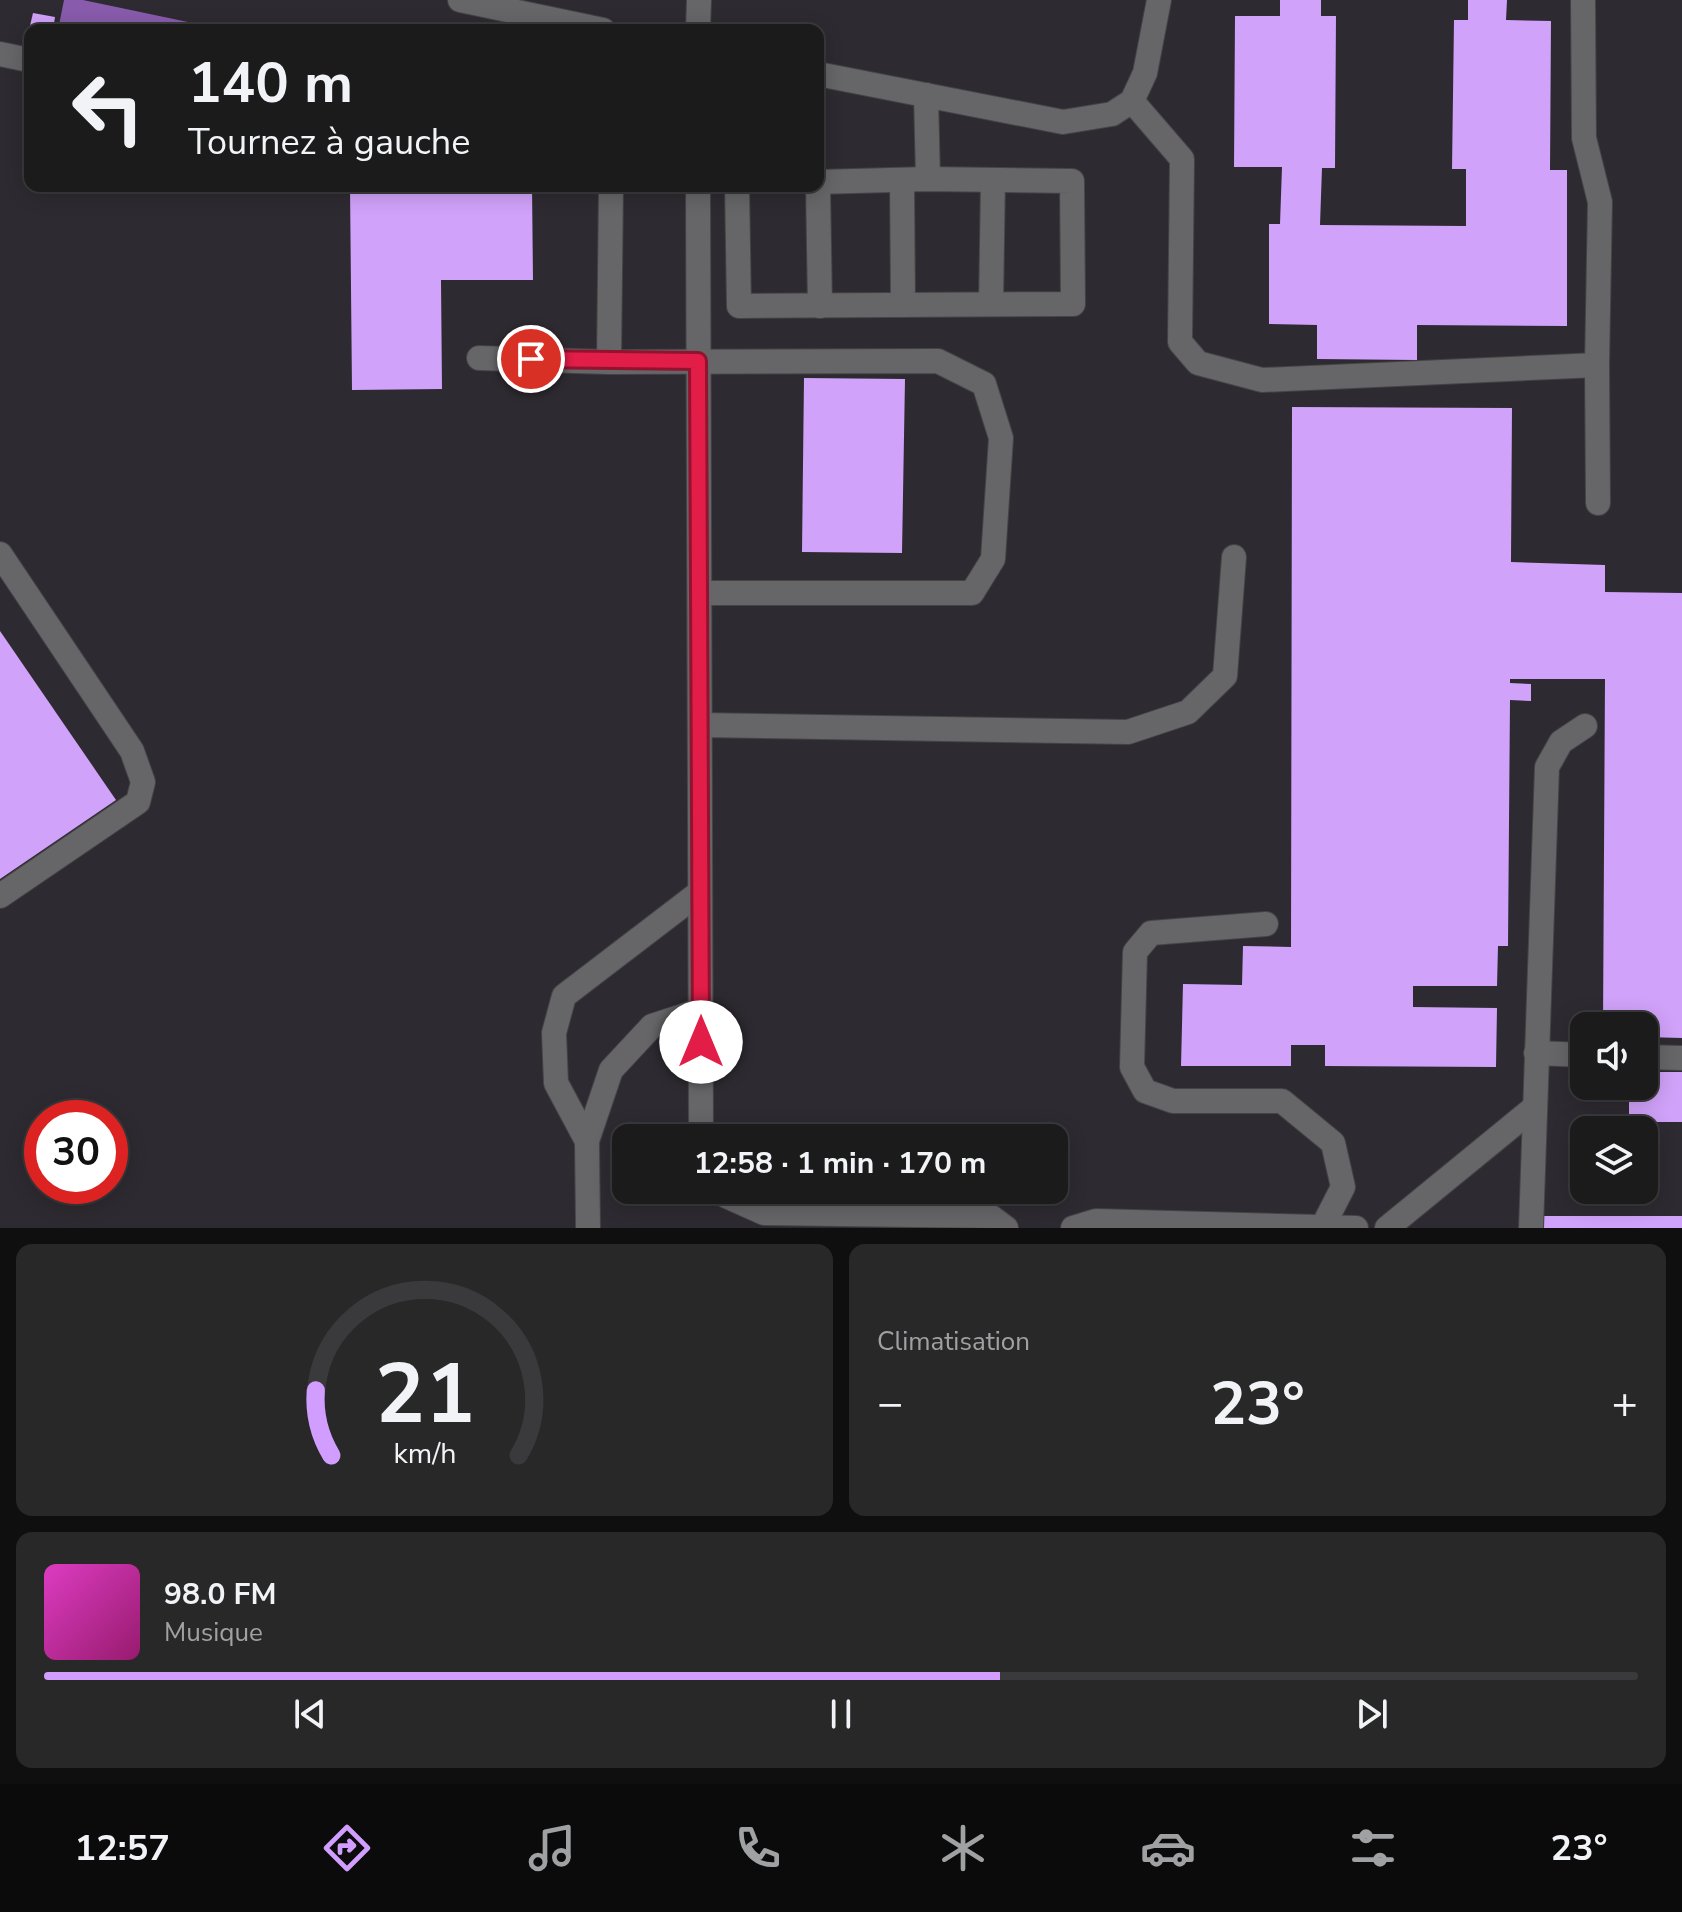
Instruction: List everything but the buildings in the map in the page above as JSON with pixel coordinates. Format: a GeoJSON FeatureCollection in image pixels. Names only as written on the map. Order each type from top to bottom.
{"type":"FeatureCollection","features":[{"type":"Feature","properties":{"kind":"street"},"geometry":{"type":"LineString","coordinates":[[460,0],[574,24]]}},
{"type":"Feature","properties":{"kind":"street"},"geometry":{"type":"LineString","coordinates":[[698,24],[699,0]]}},
{"type":"Feature","properties":{"kind":"street"},"geometry":{"type":"LineString","coordinates":[[824,75],[1063,122],[1112,114],[1132,101],[1145,73],[1159,0]]}},
{"type":"Feature","properties":{"kind":"street"},"geometry":{"type":"LineString","coordinates":[[1583,0],[1584,138],[1600,202],[1598,503]]}},
{"type":"Feature","properties":{"kind":"street"},"geometry":{"type":"LineString","coordinates":[[0,54],[24,59]]}},
{"type":"Feature","properties":{"kind":"street"},"geometry":{"type":"LineString","coordinates":[[926,95],[928,179]]}},
{"type":"Feature","properties":{"kind":"street"},"geometry":{"type":"LineString","coordinates":[[1132,101],[1182,159],[1180,342],[1198,363],[1262,380],[1597,365]]}},
{"type":"Feature","properties":{"kind":"street"},"geometry":{"type":"LineString","coordinates":[[737,192],[739,306],[1073,304],[1072,181],[928,179],[824,184]]}},
{"type":"Feature","properties":{"kind":"street"},"geometry":{"type":"LineString","coordinates":[[902,180],[903,305]]}},
{"type":"Feature","properties":{"kind":"street"},"geometry":{"type":"LineString","coordinates":[[991,304],[993,180]]}},
{"type":"Feature","properties":{"kind":"street"},"geometry":{"type":"LineString","coordinates":[[609,362],[611,192]]}},
{"type":"Feature","properties":{"kind":"street"},"geometry":{"type":"LineString","coordinates":[[698,192],[701,1124]]}},
{"type":"Feature","properties":{"kind":"street"},"geometry":{"type":"LineString","coordinates":[[818,192],[820,306]]}},
{"type":"Feature","properties":{"kind":"street"},"geometry":{"type":"LineString","coordinates":[[479,358],[609,362],[938,361],[984,384],[1001,438],[993,559],[972,593],[701,593]]}},
{"type":"Feature","properties":{"kind":"street"},"geometry":{"type":"LineString","coordinates":[[0,554],[132,751],[143,782],[138,802],[0,896]]}},
{"type":"Feature","properties":{"kind":"street"},"geometry":{"type":"LineString","coordinates":[[700,725],[1128,732],[1188,712],[1225,676],[1234,557]]}},
{"type":"Feature","properties":{"kind":"street"},"geometry":{"type":"LineString","coordinates":[[1531,1228],[1547,767],[1561,742],[1585,726]]}},
{"type":"Feature","properties":{"kind":"street"},"geometry":{"type":"LineString","coordinates":[[587,1141],[556,1083],[554,1033],[564,996],[700,892]]}},
{"type":"Feature","properties":{"kind":"street"},"geometry":{"type":"LineString","coordinates":[[1266,924],[1151,933],[1135,952],[1132,1067],[1145,1091],[1173,1101],[1282,1101],[1333,1143],[1343,1187],[1322,1227]]}},
{"type":"Feature","properties":{"kind":"street"},"geometry":{"type":"LineString","coordinates":[[588,1228],[587,1141],[611,1070],[652,1026],[701,1010]]}},
{"type":"Feature","properties":{"kind":"street"},"geometry":{"type":"LineString","coordinates":[[1536,1053],[1570,1054]]}},
{"type":"Feature","properties":{"kind":"street"},"geometry":{"type":"LineString","coordinates":[[1658,1057],[1682,1058]]}},
{"type":"Feature","properties":{"kind":"street"},"geometry":{"type":"LineString","coordinates":[[1387,1228],[1535,1107]]}},
{"type":"Feature","properties":{"kind":"street"},"geometry":{"type":"LineString","coordinates":[[746,1204],[764,1213],[990,1216],[1006,1228]]}},
{"type":"Feature","properties":{"kind":"street"},"geometry":{"type":"LineString","coordinates":[[1073,1228],[1096,1221],[1356,1228]]}},
{"type":"Feature","properties":{"kind":"shaded area"},"geometry":{"type":"Polygon","coordinates":[[[0,0],[1682,0],[1682,1228],[0,1228],[0,0]]]}},
{"type":"Feature","properties":{"kind":"shaded area"},"geometry":{"type":"Polygon","coordinates":[[[64,0],[83,0],[197,24],[59,24],[64,0]]]}},
{"type":"Feature","properties":{"kind":"route"},"geometry":{"type":"LineString","coordinates":[[531,359],[698,361],[701,1042]]}}]}
